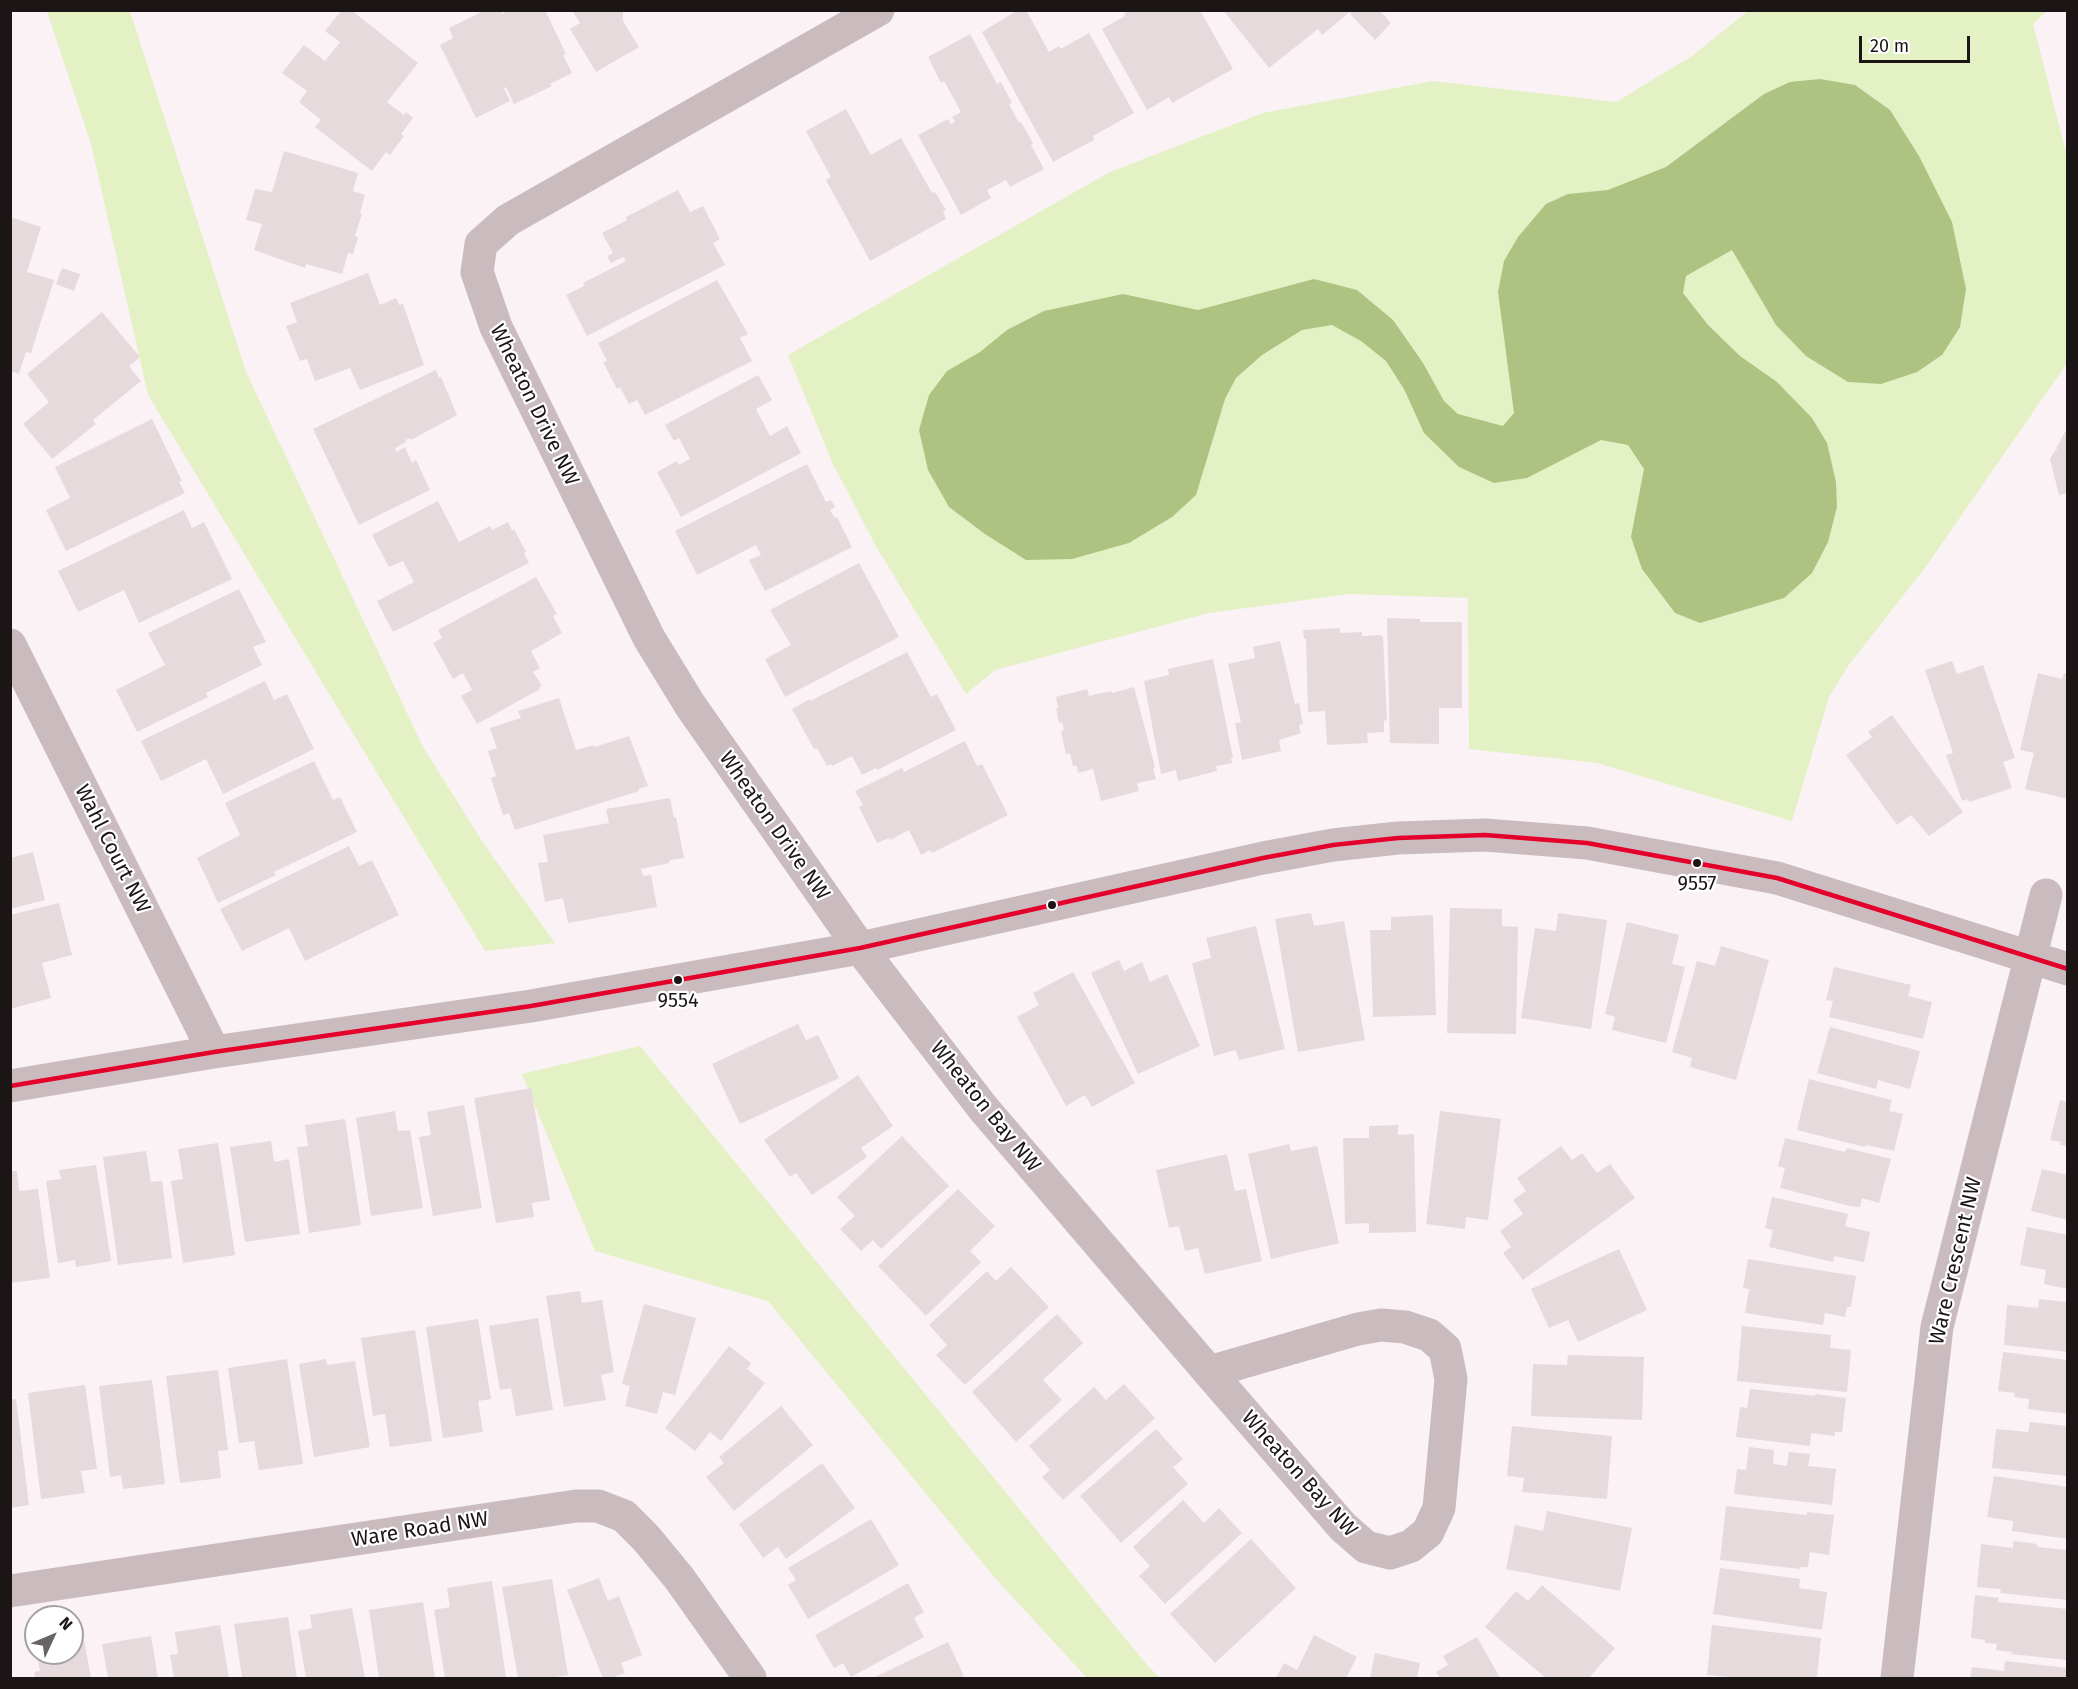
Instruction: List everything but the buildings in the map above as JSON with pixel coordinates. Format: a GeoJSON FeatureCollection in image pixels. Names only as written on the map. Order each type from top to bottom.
{"type":"FeatureCollection","features":[{"type":"Feature","properties":{"kind":"street","name":"Wheaton Drive NW"},"geometry":{"type":"LineString","coordinates":[[860,948],[690,705],[649,638],[495,327],[477,272],[481,244],[508,220],[878,10]]}},
{"type":"Feature","properties":{"kind":"street","name":"Wahl Court NW"},"geometry":{"type":"LineString","coordinates":[[10,645],[214,1052]]}},
{"type":"Feature","properties":{"kind":"street"},"geometry":{"type":"LineString","coordinates":[[10,1086],[214,1052],[531,1006],[860,948],[1321,847],[1398,838],[1485,836],[1587,843],[1777,878],[2067,969]]}},
{"type":"Feature","properties":{"kind":"street","name":"Ware Crescent NW"},"geometry":{"type":"LineString","coordinates":[[1897,1678],[1937,1328],[2046,895]]}},
{"type":"Feature","properties":{"kind":"street","name":"Wheaton Bay NW"},"geometry":{"type":"LineString","coordinates":[[860,948],[983,1108],[1209,1372],[1343,1527],[1366,1547],[1390,1553],[1411,1546],[1428,1532],[1439,1508],[1451,1379],[1445,1349],[1429,1335],[1406,1327],[1381,1325],[1209,1372]]}},
{"type":"Feature","properties":{"kind":"street","name":"Ware Road NW"},"geometry":{"type":"LineString","coordinates":[[10,1591],[576,1506],[598,1506],[624,1516],[646,1538],[679,1578],[750,1678]]}},
{"type":"Feature","properties":{"kind":"shaded area"},"geometry":{"type":"Polygon","coordinates":[[[47,11],[130,11],[246,372],[423,747],[485,846],[555,943],[485,951],[148,395],[91,144],[47,11]]]}},
{"type":"Feature","properties":{"kind":"shaded area"},"geometry":{"type":"Polygon","coordinates":[[[1748,11],[2047,11],[2033,24],[2067,156],[2067,363],[1927,565],[1848,666],[1829,697],[1792,821],[1597,763],[1469,749],[1468,598],[1349,594],[1209,613],[995,670],[966,694],[877,548],[833,464],[788,355],[1110,172],[1263,113],[1433,81],[1616,102],[1692,56],[1748,11]]]}},
{"type":"Feature","properties":{"kind":"shaded area"},"geometry":{"type":"Polygon","coordinates":[[[1820,79],[1855,85],[1890,110],[1919,156],[1952,222],[1966,289],[1960,327],[1942,355],[1917,372],[1881,384],[1848,382],[1806,356],[1776,325],[1732,250],[1686,276],[1683,293],[1708,325],[1740,356],[1777,382],[1812,418],[1827,443],[1836,482],[1837,507],[1828,542],[1812,573],[1784,598],[1700,623],[1675,613],[1642,569],[1631,537],[1644,469],[1628,445],[1601,440],[1527,478],[1494,483],[1459,467],[1424,433],[1404,389],[1386,361],[1361,341],[1332,325],[1302,330],[1262,355],[1236,378],[1225,399],[1196,495],[1172,517],[1129,543],[1072,559],[1026,560],[985,534],[949,507],[928,470],[919,430],[929,395],[947,371],[980,352],[1007,330],[1044,311],[1123,294],[1198,310],[1314,279],[1357,290],[1393,320],[1423,363],[1444,401],[1458,414],[1503,426],[1514,413],[1498,292],[1504,261],[1518,237],[1546,204],[1568,194],[1608,190],[1666,167],[1764,94],[1790,82],[1820,79]]]}},
{"type":"Feature","properties":{"kind":"shaded area"},"geometry":{"type":"Polygon","coordinates":[[[640,1046],[1160,1678],[1087,1678],[996,1579],[768,1301],[595,1251],[522,1074],[640,1046]]]}},
{"type":"Feature","properties":{"kind":"transit line"},"geometry":{"type":"LineString","coordinates":[[10,1086],[214,1052],[531,1006],[860,948],[1263,858],[1333,845],[1398,838],[1485,835],[1587,843],[1777,878],[2068,969]]}},
{"type":"Feature","properties":{"kind":"place","name":"9557"},"geometry":{"type":"Point","coordinates":[1697,863]}},
{"type":"Feature","properties":{"kind":"place","name":"9554"},"geometry":{"type":"Point","coordinates":[678,980]}}]}
